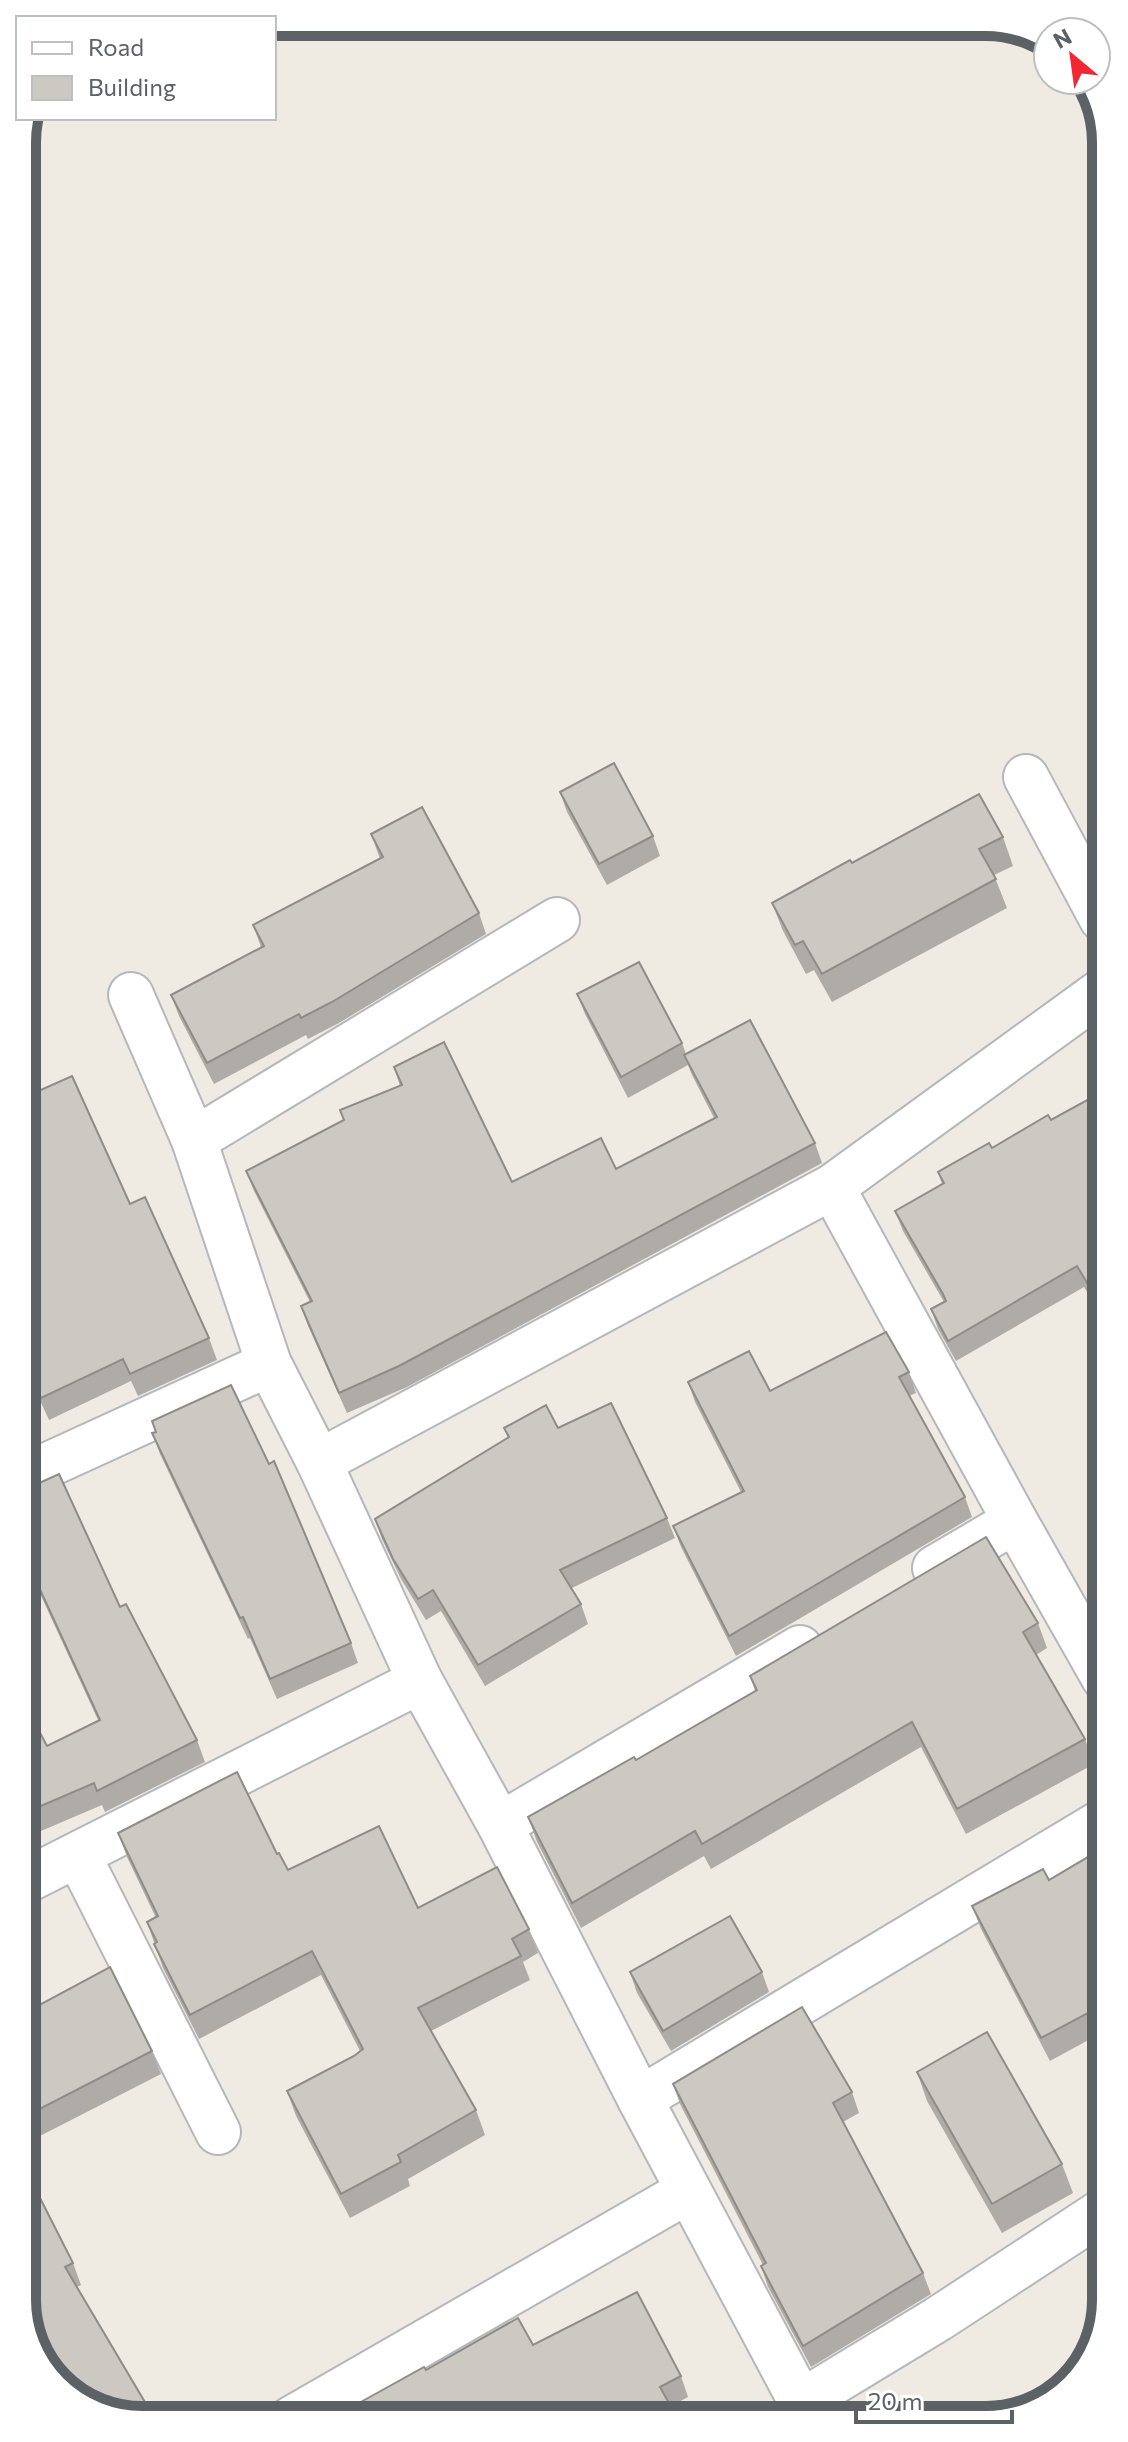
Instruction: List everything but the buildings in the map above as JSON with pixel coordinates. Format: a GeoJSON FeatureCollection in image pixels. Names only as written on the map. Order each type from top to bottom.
{"type":"FeatureCollection","features":[{"type":"Feature","properties":{"kind":"street"},"geometry":{"type":"LineString","coordinates":[[1026,777],[1092,900]]}},
{"type":"Feature","properties":{"kind":"street"},"geometry":{"type":"LineString","coordinates":[[194,1140],[557,920]]}},
{"type":"Feature","properties":{"kind":"street"},"geometry":{"type":"LineString","coordinates":[[131,995],[194,1140],[269,1364],[319,1462],[420,1681],[500,1825],[688,2191],[804,2406]]}},
{"type":"Feature","properties":{"kind":"street"},"geometry":{"type":"LineString","coordinates":[[319,1462],[832,1187],[1092,998]]}},
{"type":"Feature","properties":{"kind":"street"},"geometry":{"type":"LineString","coordinates":[[832,1187],[1092,1657]]}},
{"type":"Feature","properties":{"kind":"street"},"geometry":{"type":"LineString","coordinates":[[36,1470],[269,1364]]}},
{"type":"Feature","properties":{"kind":"street"},"geometry":{"type":"LineString","coordinates":[[907,1585],[1015,1521]]}},
{"type":"Feature","properties":{"kind":"street"},"geometry":{"type":"LineString","coordinates":[[500,1825],[839,1625]]}},
{"type":"Feature","properties":{"kind":"street"},"geometry":{"type":"LineString","coordinates":[[36,1876],[420,1681]]}},
{"type":"Feature","properties":{"kind":"street"},"geometry":{"type":"LineString","coordinates":[[640,2099],[1092,1828]]}},
{"type":"Feature","properties":{"kind":"street"},"geometry":{"type":"LineString","coordinates":[[78,1855],[218,2132]]}},
{"type":"Feature","properties":{"kind":"street"},"geometry":{"type":"LineString","coordinates":[[314,2406],[688,2191]]}},
{"type":"Feature","properties":{"kind":"street"},"geometry":{"type":"LineString","coordinates":[[808,2406],[1092,2218]]}}]}
